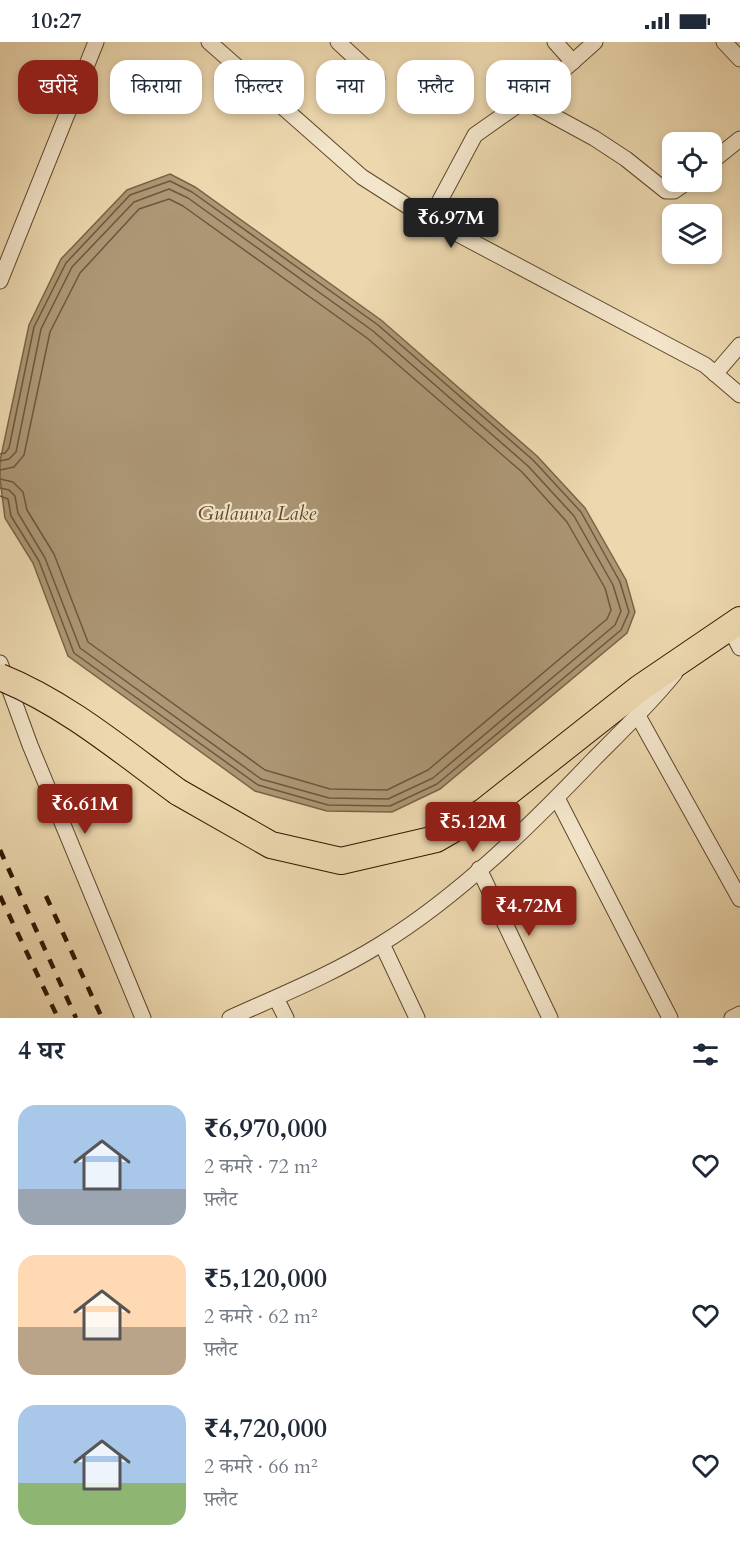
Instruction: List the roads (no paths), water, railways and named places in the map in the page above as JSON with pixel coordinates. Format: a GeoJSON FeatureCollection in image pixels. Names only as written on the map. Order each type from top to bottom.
{"type":"FeatureCollection","features":[{"type":"Feature","properties":{"kind":"main road"},"geometry":{"type":"LineString","coordinates":[[0,677],[18,684],[76,718],[178,792],[271,845],[341,861],[436,838],[483,812],[640,688],[690,654],[737,632]]}},
{"type":"Feature","properties":{"kind":"street"},"geometry":{"type":"LineString","coordinates":[[0,281],[96,42]]}},
{"type":"Feature","properties":{"kind":"street"},"geometry":{"type":"LineString","coordinates":[[209,42],[362,177],[430,219],[695,359],[740,395]]}},
{"type":"Feature","properties":{"kind":"street"},"geometry":{"type":"LineString","coordinates":[[338,42],[358,60]]}},
{"type":"Feature","properties":{"kind":"street"},"geometry":{"type":"LineString","coordinates":[[555,42],[573,62],[596,42]]}},
{"type":"Feature","properties":{"kind":"street"},"geometry":{"type":"LineString","coordinates":[[724,42],[740,59]]}},
{"type":"Feature","properties":{"kind":"street"},"geometry":{"type":"LineString","coordinates":[[430,219],[475,135],[504,114]]}},
{"type":"Feature","properties":{"kind":"street"},"geometry":{"type":"LineString","coordinates":[[550,114],[594,138],[626,159],[662,188]]}},
{"type":"Feature","properties":{"kind":"street"},"geometry":{"type":"LineString","coordinates":[[722,153],[740,139]]}},
{"type":"Feature","properties":{"kind":"street"},"geometry":{"type":"LineString","coordinates":[[715,374],[740,345]]}},
{"type":"Feature","properties":{"kind":"street"},"geometry":{"type":"LineString","coordinates":[[230,1018],[323,977],[382,944],[432,909],[557,798],[638,716],[690,654]]}},
{"type":"Feature","properties":{"kind":"street"},"geometry":{"type":"LineString","coordinates":[[0,663],[30,745],[143,1018]]}},
{"type":"Feature","properties":{"kind":"street"},"geometry":{"type":"LineString","coordinates":[[638,716],[740,899]]}},
{"type":"Feature","properties":{"kind":"street"},"geometry":{"type":"LineString","coordinates":[[557,798],[670,1018]]}},
{"type":"Feature","properties":{"kind":"street"},"geometry":{"type":"LineString","coordinates":[[479,869],[550,1018]]}},
{"type":"Feature","properties":{"kind":"street"},"geometry":{"type":"LineString","coordinates":[[382,944],[417,1018]]}},
{"type":"Feature","properties":{"kind":"street"},"geometry":{"type":"LineString","coordinates":[[276,998],[286,1018]]}},
{"type":"Feature","properties":{"kind":"street"},"geometry":{"type":"LineString","coordinates":[[732,1018],[740,1014]]}},
{"type":"Feature","properties":{"kind":"water","name":"Gulauwa Lake"},"geometry":{"type":"Polygon","coordinates":[[[170,174],[195,187],[381,320],[537,456],[585,508],[626,580],[635,612],[627,633],[440,789],[392,812],[327,811],[255,791],[68,656],[33,563],[5,518],[0,461],[29,325],[61,259],[127,190],[170,174]]]}},
{"type":"Feature","properties":{"kind":"railway"},"geometry":{"type":"LineString","coordinates":[[0,850],[76,1018]]}},
{"type":"Feature","properties":{"kind":"railway"},"geometry":{"type":"LineString","coordinates":[[0,896],[58,1018]]}},
{"type":"Feature","properties":{"kind":"railway"},"geometry":{"type":"LineString","coordinates":[[46,896],[102,1018]]}}]}
